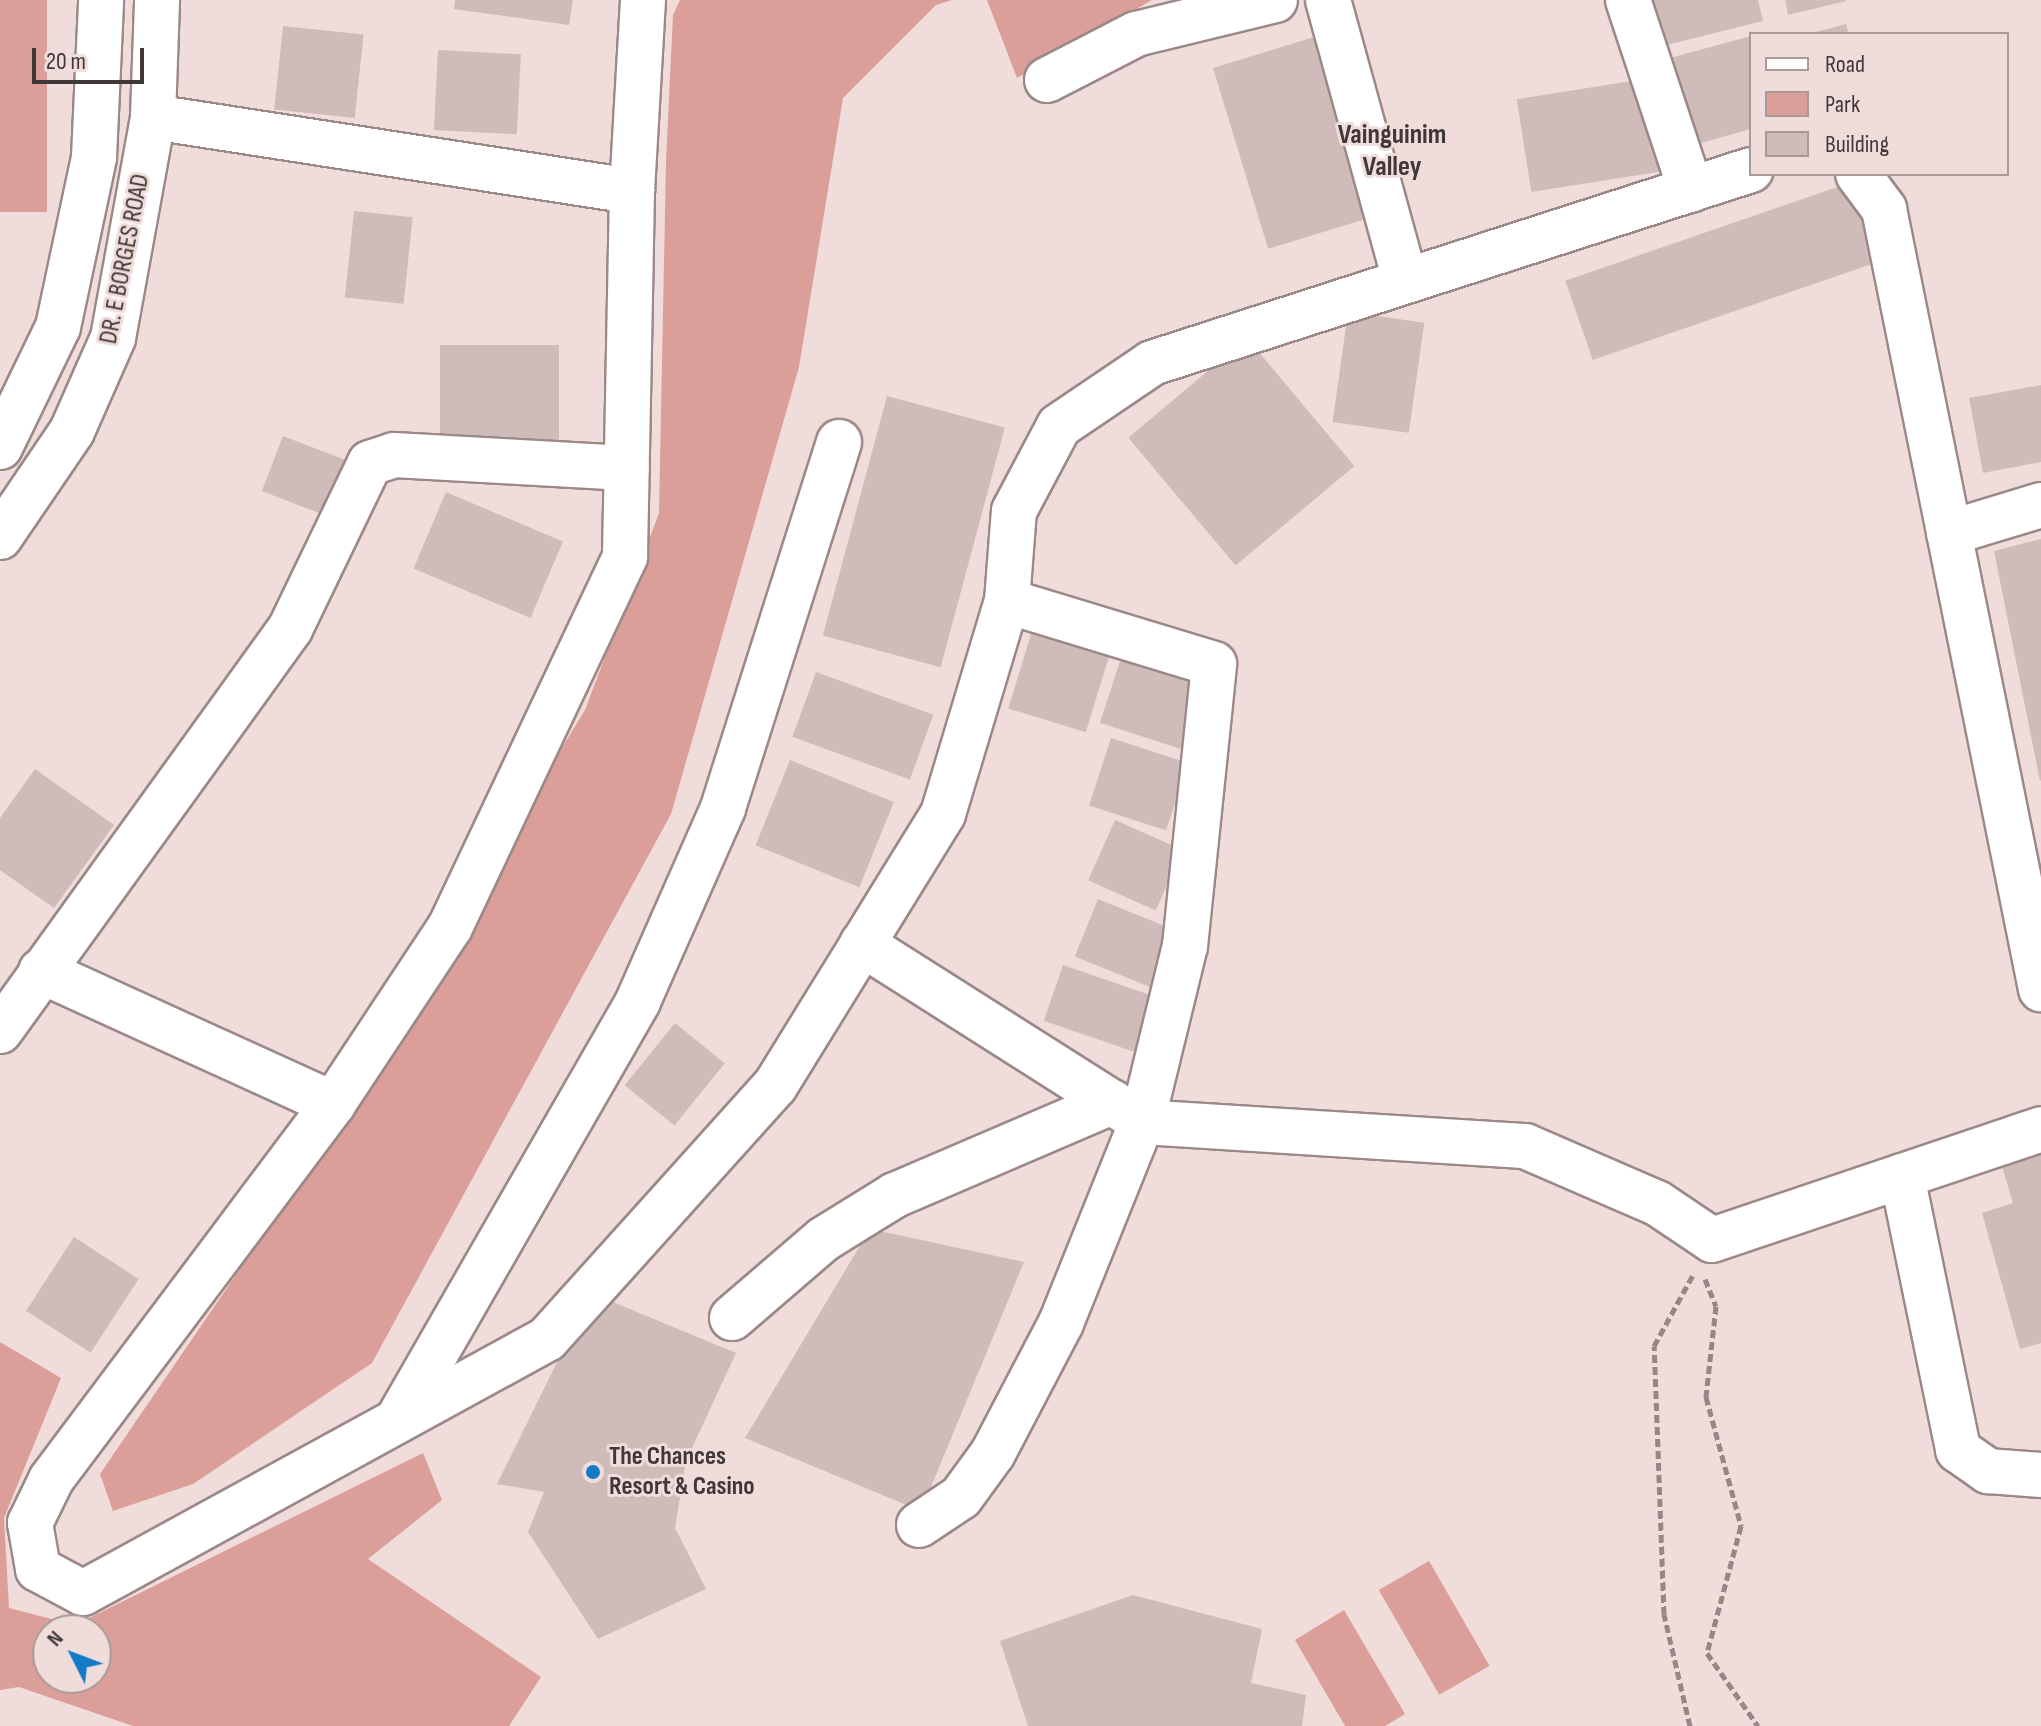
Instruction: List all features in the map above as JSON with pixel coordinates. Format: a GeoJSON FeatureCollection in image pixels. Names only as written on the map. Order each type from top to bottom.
{"type":"FeatureCollection","features":[{"type":"Feature","properties":{"kind":"street","name":"DR. E BORGES ROAD"},"geometry":{"type":"LineString","coordinates":[[2,440],[58,327],[94,157],[101,0]]}},
{"type":"Feature","properties":{"kind":"street","name":"DR. E BORGES ROAD"},"geometry":{"type":"LineString","coordinates":[[0,537],[72,431],[113,338],[153,117],[157,0]]}},
{"type":"Feature","properties":{"kind":"street"},"geometry":{"type":"LineString","coordinates":[[643,0],[632,191],[625,557],[450,927],[333,1104],[51,1480],[30,1523],[38,1569],[83,1593],[547,1339],[775,1086],[943,814],[1007,601],[1014,511],[1059,426],[1152,363],[1749,171]]}},
{"type":"Feature","properties":{"kind":"street"},"geometry":{"type":"LineString","coordinates":[[1047,80],[1136,34],[1275,0]]}},
{"type":"Feature","properties":{"kind":"street"},"geometry":{"type":"LineString","coordinates":[[1328,0],[1405,280]]}},
{"type":"Feature","properties":{"kind":"street"},"geometry":{"type":"LineString","coordinates":[[1628,0],[1691,190]]}},
{"type":"Feature","properties":{"kind":"street"},"geometry":{"type":"LineString","coordinates":[[153,117],[632,191]]}},
{"type":"Feature","properties":{"kind":"street"},"geometry":{"type":"LineString","coordinates":[[1859,176],[1884,209],[2041,989]]}},
{"type":"Feature","properties":{"kind":"street"},"geometry":{"type":"LineString","coordinates":[[398,1419],[638,1001],[723,808],[839,442]]}},
{"type":"Feature","properties":{"kind":"street"},"geometry":{"type":"LineString","coordinates":[[0,1031],[290,629],[370,463],[394,455],[627,468]]}},
{"type":"Feature","properties":{"kind":"street"},"geometry":{"type":"LineString","coordinates":[[1949,533],[2041,505]]}},
{"type":"Feature","properties":{"kind":"street"},"geometry":{"type":"LineString","coordinates":[[919,1525],[961,1497],[993,1453],[1061,1323],[1127,1112],[1185,946],[1214,664],[1007,601]]}},
{"type":"Feature","properties":{"kind":"street"},"geometry":{"type":"LineString","coordinates":[[862,944],[1127,1112]]}},
{"type":"Feature","properties":{"kind":"street"},"geometry":{"type":"LineString","coordinates":[[41,971],[333,1104]]}},
{"type":"Feature","properties":{"kind":"street"},"geometry":{"type":"LineString","coordinates":[[732,1318],[824,1239],[895,1195],[1127,1112],[1525,1146],[1657,1203],[1712,1240],[2041,1129]]}},
{"type":"Feature","properties":{"kind":"street"},"geometry":{"type":"LineString","coordinates":[[1902,1176],[1958,1450],[1988,1471],[2041,1475]]}},
{"type":"Feature","properties":{"kind":"path"},"geometry":{"type":"LineString","coordinates":[[1690,1726],[1664,1614],[1654,1346],[1699,1263],[1716,1306],[1706,1397],[1741,1526],[1707,1653],[1758,1726]]}},
{"type":"Feature","properties":{"kind":"green space"},"geometry":{"type":"Polygon","coordinates":[[[0,0],[47,0],[47,212],[0,212],[0,0]]]}},
{"type":"Feature","properties":{"kind":"green space"},"geometry":{"type":"Polygon","coordinates":[[[680,0],[952,0],[936,5],[843,98],[799,367],[671,814],[372,1363],[193,1484],[113,1511],[100,1474],[276,1216],[585,710],[659,513],[666,161],[673,15],[680,0]]]}},
{"type":"Feature","properties":{"kind":"green space"},"geometry":{"type":"Polygon","coordinates":[[[987,0],[1152,0],[1017,78],[987,0]]]}},
{"type":"Feature","properties":{"kind":"green space"},"geometry":{"type":"Polygon","coordinates":[[[0,1342],[61,1378],[4,1518],[9,1608],[32,1614],[32,1691],[19,1687],[0,1690],[0,1342]]]}},
{"type":"Feature","properties":{"kind":"green space"},"geometry":{"type":"Polygon","coordinates":[[[423,1453],[442,1500],[368,1559],[541,1677],[509,1726],[133,1726],[39,1694],[112,1694],[112,1614],[97,1614],[423,1453]]]}},
{"type":"Feature","properties":{"kind":"green space"},"geometry":{"type":"Polygon","coordinates":[[[1429,1561],[1490,1666],[1439,1695],[1379,1590],[1429,1561]]]}},
{"type":"Feature","properties":{"kind":"green space"},"geometry":{"type":"Polygon","coordinates":[[[1344,1610],[1405,1714],[1385,1726],[1345,1726],[1295,1640],[1344,1610]]]}},
{"type":"Feature","properties":{"kind":"building"},"geometry":{"type":"Polygon","coordinates":[[[455,0],[573,0],[569,25],[454,9],[455,0]]]}},
{"type":"Feature","properties":{"kind":"building"},"geometry":{"type":"Polygon","coordinates":[[[1648,0],[1758,0],[1763,21],[1659,47],[1648,0]]]}},
{"type":"Feature","properties":{"kind":"building"},"geometry":{"type":"Polygon","coordinates":[[[1785,0],[1846,0],[1846,1],[1788,15],[1785,0]]]}},
{"type":"Feature","properties":{"kind":"building"},"geometry":{"type":"Polygon","coordinates":[[[1846,24],[1848,32],[1816,32],[1846,24]]]}},
{"type":"Feature","properties":{"kind":"building"},"geometry":{"type":"Polygon","coordinates":[[[283,26],[364,34],[355,118],[274,110],[283,26]]]}},
{"type":"Feature","properties":{"kind":"building"},"geometry":{"type":"Polygon","coordinates":[[[1321,35],[1376,216],[1268,249],[1213,68],[1321,35]]]}},
{"type":"Feature","properties":{"kind":"building"},"geometry":{"type":"Polygon","coordinates":[[[1749,37],[1749,130],[1694,145],[1670,58],[1749,37]]]}},
{"type":"Feature","properties":{"kind":"building"},"geometry":{"type":"Polygon","coordinates":[[[438,50],[521,54],[517,134],[434,130],[438,50]]]}},
{"type":"Feature","properties":{"kind":"building"},"geometry":{"type":"Polygon","coordinates":[[[1651,78],[1666,171],[1531,192],[1517,99],[1651,78]]]}},
{"type":"Feature","properties":{"kind":"building"},"geometry":{"type":"Polygon","coordinates":[[[1849,183],[1876,262],[1593,360],[1565,281],[1849,183]]]}},
{"type":"Feature","properties":{"kind":"building"},"geometry":{"type":"Polygon","coordinates":[[[354,211],[413,217],[404,304],[345,298],[354,211]]]}},
{"type":"Feature","properties":{"kind":"building"},"geometry":{"type":"Polygon","coordinates":[[[1348,312],[1424,323],[1409,433],[1333,422],[1348,312]]]}},
{"type":"Feature","properties":{"kind":"building"},"geometry":{"type":"Polygon","coordinates":[[[1247,338],[1354,466],[1236,566],[1128,438],[1247,338]]]}},
{"type":"Feature","properties":{"kind":"building"},"geometry":{"type":"Polygon","coordinates":[[[440,345],[559,345],[559,442],[440,442],[440,345]]]}},
{"type":"Feature","properties":{"kind":"building"},"geometry":{"type":"Polygon","coordinates":[[[2041,385],[2041,462],[1983,473],[1969,398],[2041,385]]]}},
{"type":"Feature","properties":{"kind":"building"},"geometry":{"type":"Polygon","coordinates":[[[887,396],[1005,428],[941,667],[823,636],[887,396]]]}},
{"type":"Feature","properties":{"kind":"building"},"geometry":{"type":"Polygon","coordinates":[[[283,436],[352,463],[331,518],[262,491],[283,436]]]}},
{"type":"Feature","properties":{"kind":"building"},"geometry":{"type":"Polygon","coordinates":[[[446,492],[563,542],[530,618],[414,568],[446,492]]]}},
{"type":"Feature","properties":{"kind":"building"},"geometry":{"type":"Polygon","coordinates":[[[2041,539],[2041,780],[2040,781],[1994,551],[2041,539]]]}},
{"type":"Feature","properties":{"kind":"building"},"geometry":{"type":"Polygon","coordinates":[[[1032,631],[1109,655],[1086,732],[1008,708],[1032,631]]]}},
{"type":"Feature","properties":{"kind":"building"},"geometry":{"type":"Polygon","coordinates":[[[1121,658],[1202,684],[1181,749],[1100,723],[1121,658]]]}},
{"type":"Feature","properties":{"kind":"building"},"geometry":{"type":"Polygon","coordinates":[[[816,672],[933,715],[910,780],[792,737],[816,672]]]}},
{"type":"Feature","properties":{"kind":"building"},"geometry":{"type":"Polygon","coordinates":[[[1111,738],[1188,763],[1166,831],[1089,806],[1111,738]]]}},
{"type":"Feature","properties":{"kind":"building"},"geometry":{"type":"Polygon","coordinates":[[[790,760],[894,802],[859,887],[756,845],[790,760]]]}},
{"type":"Feature","properties":{"kind":"building"},"geometry":{"type":"Polygon","coordinates":[[[35,769],[114,825],[54,908],[0,870],[0,818],[35,769]]]}},
{"type":"Feature","properties":{"kind":"building"},"geometry":{"type":"Polygon","coordinates":[[[1115,820],[1183,850],[1156,910],[1088,880],[1115,820]]]}},
{"type":"Feature","properties":{"kind":"building"},"geometry":{"type":"Polygon","coordinates":[[[1098,899],[1178,931],[1155,989],[1075,956],[1098,899]]]}},
{"type":"Feature","properties":{"kind":"building"},"geometry":{"type":"Polygon","coordinates":[[[1063,965],[1160,999],[1141,1054],[1044,1021],[1063,965]]]}},
{"type":"Feature","properties":{"kind":"building"},"geometry":{"type":"Polygon","coordinates":[[[675,1023],[725,1063],[674,1125],[625,1085],[675,1023]]]}},
{"type":"Feature","properties":{"kind":"building"},"geometry":{"type":"Polygon","coordinates":[[[2041,1137],[2041,1343],[2020,1349],[1982,1213],[2013,1203],[1997,1150],[2041,1137]]]}},
{"type":"Feature","properties":{"kind":"building","name":"The Chances Resort & Casino"},"geometry":{"type":"Polygon","coordinates":[[[870,1229],[1024,1262],[921,1511],[745,1438],[870,1229]]]}},
{"type":"Feature","properties":{"kind":"building"},"geometry":{"type":"Polygon","coordinates":[[[74,1237],[139,1279],[91,1353],[26,1311],[74,1237]]]}},
{"type":"Feature","properties":{"kind":"building","name":"The Chances Resort & Casino"},"geometry":{"type":"Polygon","coordinates":[[[591,1293],[736,1353],[686,1461],[675,1528],[706,1589],[598,1639],[528,1532],[544,1492],[497,1484],[591,1293]]]}},
{"type":"Feature","properties":{"kind":"building"},"geometry":{"type":"Polygon","coordinates":[[[1133,1595],[1262,1629],[1251,1683],[1306,1695],[1302,1726],[1028,1726],[1000,1641],[1133,1595]]]}},
{"type":"Feature","properties":{"kind":"place","name":"The Chances Resort & Casino"},"geometry":{"type":"Point","coordinates":[593,1472]}},
{"type":"Feature","properties":{"kind":"district","name":"Vainguinim Valley"},"geometry":{"type":"Point","coordinates":[1392,151]}}]}
